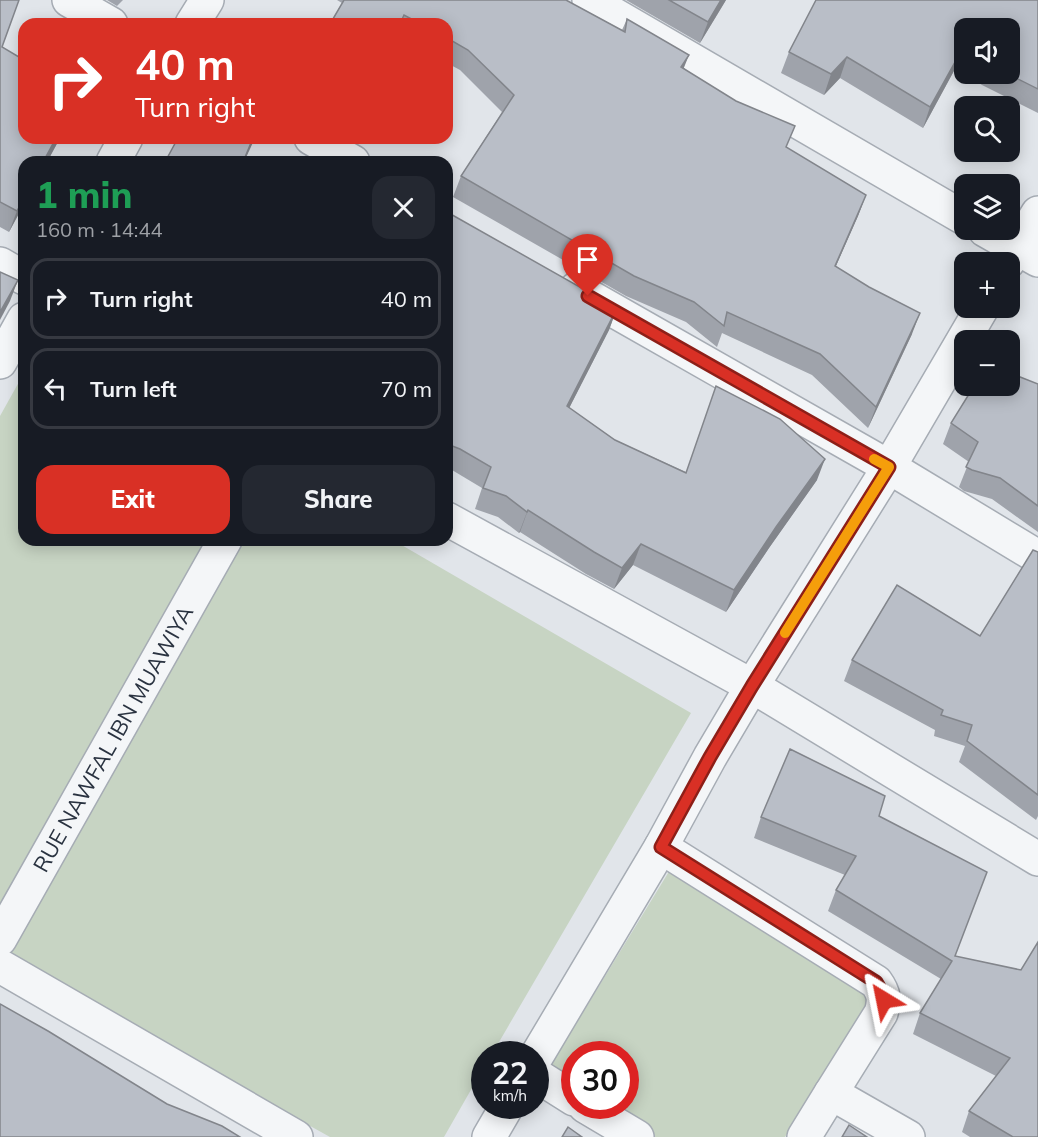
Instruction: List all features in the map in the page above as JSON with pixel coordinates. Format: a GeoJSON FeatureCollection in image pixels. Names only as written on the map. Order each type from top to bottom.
{"type":"FeatureCollection","features":[{"type":"Feature","properties":{"kind":"street"},"geometry":{"type":"LineString","coordinates":[[69,0],[100,18]]}},
{"type":"Feature","properties":{"kind":"street"},"geometry":{"type":"LineString","coordinates":[[196,18],[207,0]]}},
{"type":"Feature","properties":{"kind":"street"},"geometry":{"type":"LineString","coordinates":[[589,0],[954,212]]}},
{"type":"Feature","properties":{"kind":"street"},"geometry":{"type":"LineString","coordinates":[[322,144],[342,156]]}},
{"type":"Feature","properties":{"kind":"street"},"geometry":{"type":"LineString","coordinates":[[998,240],[1021,257],[1038,213]]}},
{"type":"Feature","properties":{"kind":"street"},"geometry":{"type":"LineString","coordinates":[[0,264],[18,274]]}},
{"type":"Feature","properties":{"kind":"street"},"geometry":{"type":"LineString","coordinates":[[550,274],[889,467],[1038,557]]}},
{"type":"Feature","properties":{"kind":"street"},"geometry":{"type":"LineString","coordinates":[[546,1041],[661,847],[704,766],[889,467],[976,318]]}},
{"type":"Feature","properties":{"kind":"street"},"geometry":{"type":"LineString","coordinates":[[0,362],[18,330]]}},
{"type":"Feature","properties":{"kind":"street"},"geometry":{"type":"LineString","coordinates":[[453,522],[752,686],[1038,859]]}},
{"type":"Feature","properties":{"kind":"street","name":"RUE NAWFAL IBN MUAWIYA"},"geometry":{"type":"LineString","coordinates":[[0,939],[222,546]]}},
{"type":"Feature","properties":{"kind":"street"},"geometry":{"type":"LineString","coordinates":[[661,847],[876,982],[881,988],[884,1004],[880,1013],[804,1137]]}},
{"type":"Feature","properties":{"kind":"street"},"geometry":{"type":"LineString","coordinates":[[0,966],[296,1137]]}},
{"type":"Feature","properties":{"kind":"street"},"geometry":{"type":"LineString","coordinates":[[831,1093],[908,1137]]}},
{"type":"Feature","properties":{"kind":"street"},"geometry":{"type":"LineString","coordinates":[[489,1137],[499,1119]]}},
{"type":"Feature","properties":{"kind":"street"},"geometry":{"type":"LineString","coordinates":[[607,1119],[637,1137]]}},
{"type":"Feature","properties":{"kind":"green space"},"geometry":{"type":"Polygon","coordinates":[[[18,384],[18,546],[403,546],[691,713],[500,1041],[471,1041],[471,1090],[444,1137],[330,1137],[0,954],[0,416],[18,384]]]}},
{"type":"Feature","properties":{"kind":"green space"},"geometry":{"type":"Polygon","coordinates":[[[673,865],[877,988],[785,1137],[646,1137],[615,1119],[639,1119],[639,1041],[565,1041],[673,865]]]}},
{"type":"Feature","properties":{"kind":"green space"},"geometry":{"type":"Polygon","coordinates":[[[561,1048],[561,1086],[549,1079],[549,1068],[561,1048]]]}},
{"type":"Feature","properties":{"kind":"building"},"geometry":{"type":"Polygon","coordinates":[[[0,0],[19,0],[2,47],[18,56],[18,144],[53,144],[46,156],[18,156],[17,211],[0,202],[0,0]]]}},
{"type":"Feature","properties":{"kind":"building"},"geometry":{"type":"Polygon","coordinates":[[[344,0],[566,0],[625,32],[627,19],[689,55],[681,67],[736,101],[795,126],[786,147],[866,195],[835,266],[869,287],[920,313],[876,407],[820,354],[727,312],[724,326],[694,302],[634,276],[461,176],[514,95],[468,50],[453,41],[453,18],[410,18],[404,15],[403,18],[334,18],[344,0]]]}},
{"type":"Feature","properties":{"kind":"building"},"geometry":{"type":"Polygon","coordinates":[[[669,0],[721,0],[708,22],[669,0]]]}},
{"type":"Feature","properties":{"kind":"building"},"geometry":{"type":"Polygon","coordinates":[[[816,0],[1038,0],[1038,89],[1020,80],[1020,18],[954,18],[954,64],[930,107],[847,57],[831,74],[789,52],[816,0]]]}},
{"type":"Feature","properties":{"kind":"building"},"geometry":{"type":"Polygon","coordinates":[[[175,144],[250,144],[246,156],[168,156],[175,144]]]}},
{"type":"Feature","properties":{"kind":"building"},"geometry":{"type":"Polygon","coordinates":[[[453,215],[617,308],[567,406],[615,440],[686,473],[716,386],[780,419],[825,459],[734,590],[641,544],[622,568],[528,510],[527,512],[506,496],[483,488],[491,467],[453,446],[453,215]]]}},
{"type":"Feature","properties":{"kind":"building"},"geometry":{"type":"Polygon","coordinates":[[[0,272],[18,280],[0,312],[0,272]]]}},
{"type":"Feature","properties":{"kind":"building"},"geometry":{"type":"Polygon","coordinates":[[[1020,377],[1038,384],[1038,506],[1000,478],[966,467],[978,442],[951,423],[968,396],[1020,396],[1020,377]]]}},
{"type":"Feature","properties":{"kind":"building"},"geometry":{"type":"Polygon","coordinates":[[[1033,550],[1038,552],[1038,795],[967,741],[972,725],[941,715],[943,710],[852,660],[897,585],[980,636],[1033,550]]]}},
{"type":"Feature","properties":{"kind":"building"},"geometry":{"type":"Polygon","coordinates":[[[790,749],[885,796],[879,816],[987,872],[955,956],[1021,970],[1038,942],[1038,1137],[1013,1137],[969,1111],[1010,1058],[920,1013],[952,961],[836,890],[856,856],[761,817],[790,749]]]}},
{"type":"Feature","properties":{"kind":"building"},"geometry":{"type":"Polygon","coordinates":[[[0,1004],[167,1104],[222,1126],[240,1137],[0,1137],[0,1004]]]}},
{"type":"Feature","properties":{"kind":"building"},"geometry":{"type":"Polygon","coordinates":[[[849,1125],[867,1137],[842,1137],[849,1125]]]}},
{"type":"Feature","properties":{"kind":"building"},"geometry":{"type":"Polygon","coordinates":[[[568,1127],[582,1137],[562,1137],[568,1127]]]}},
{"type":"Feature","properties":{"kind":"slow traffic"},"geometry":{"type":"LineString","coordinates":[[785,633],[889,467],[874,459]]}},
{"type":"Feature","properties":{"kind":"route"},"geometry":{"type":"LineString","coordinates":[[588,296],[889,467],[752,686],[661,847],[876,982],[881,988],[884,1000]]}}]}
